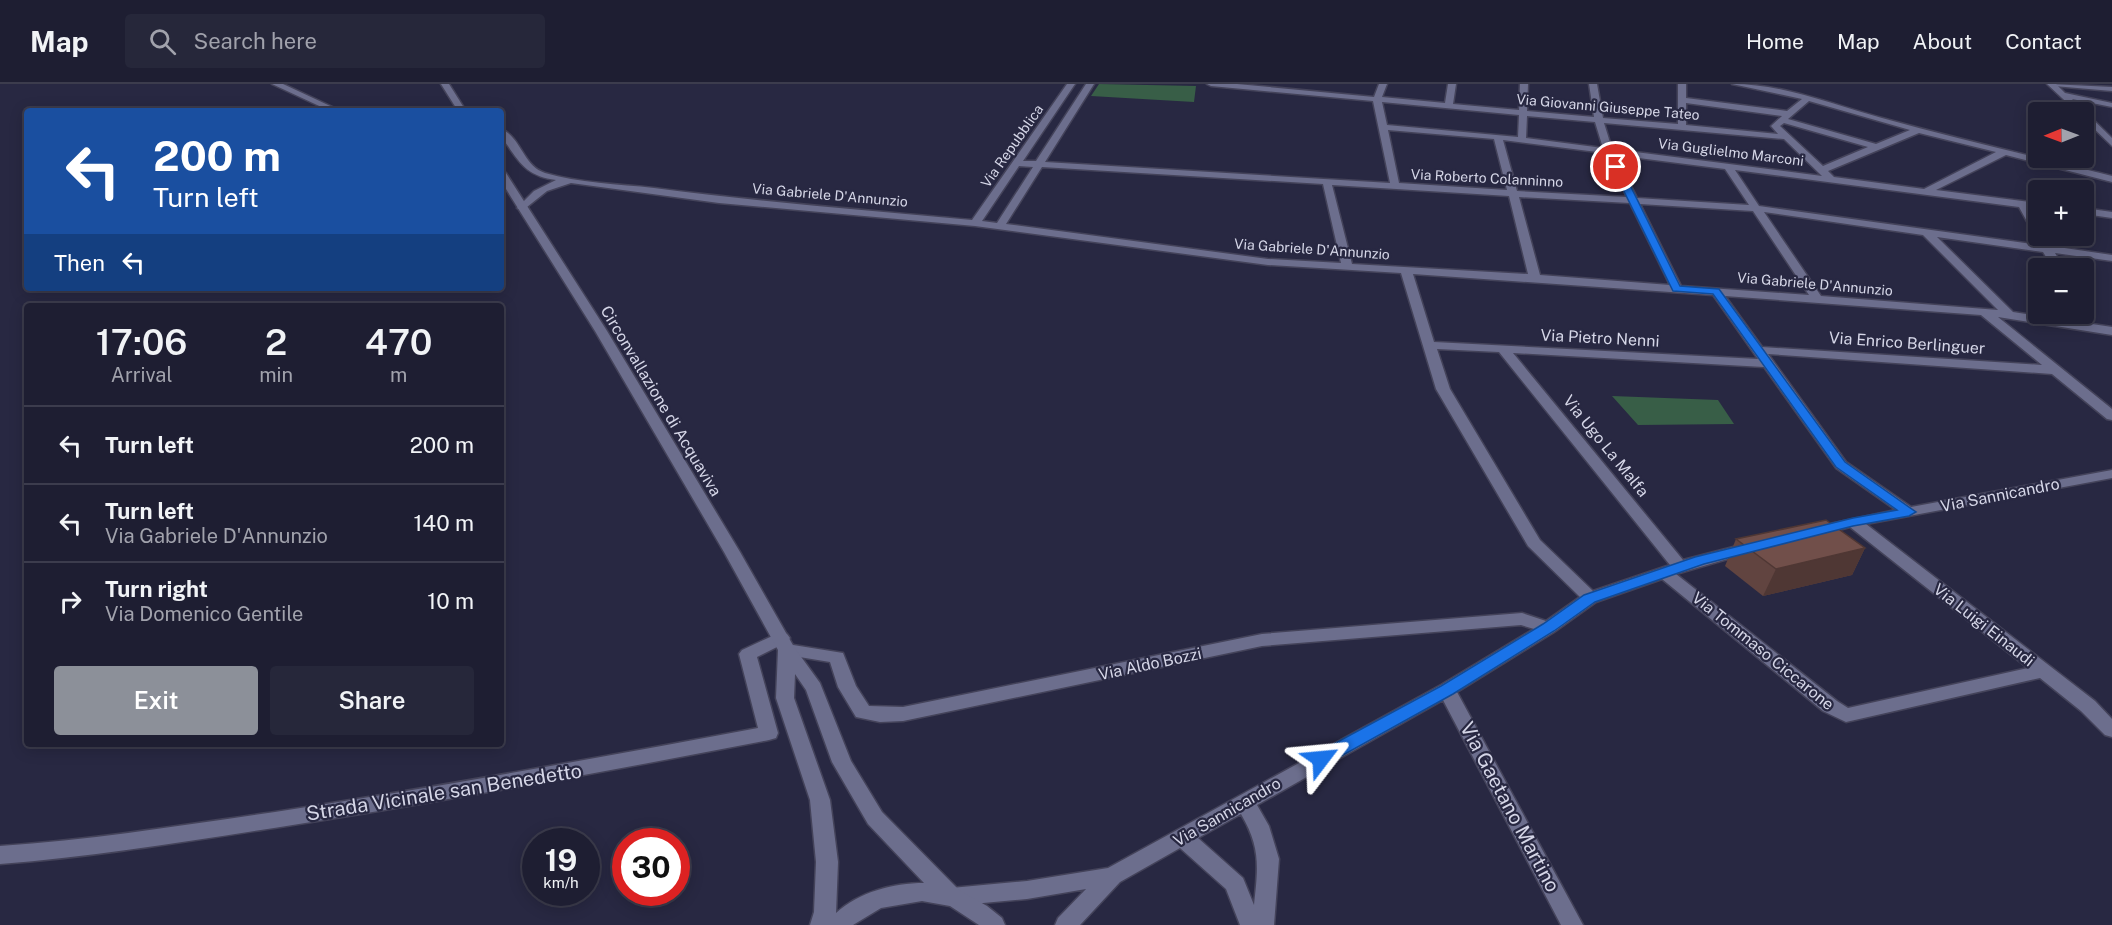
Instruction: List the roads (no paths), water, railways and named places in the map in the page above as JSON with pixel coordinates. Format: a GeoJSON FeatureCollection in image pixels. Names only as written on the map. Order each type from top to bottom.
{"type":"FeatureCollection","features":[{"type":"Feature","properties":{"kind":"street"},"geometry":{"type":"LineString","coordinates":[[276,84],[330,108]]}},
{"type":"Feature","properties":{"kind":"street"},"geometry":{"type":"LineString","coordinates":[[445,84],[460,108]]}},
{"type":"Feature","properties":{"kind":"street","name":"Via Repubblica"},"geometry":{"type":"LineString","coordinates":[[975,223],[1071,84]]}},
{"type":"Feature","properties":{"kind":"street","name":"Via Repubblica"},"geometry":{"type":"LineString","coordinates":[[999,226],[1090,84]]}},
{"type":"Feature","properties":{"kind":"street","name":"Via Giovanni Giuseppe Tateo"},"geometry":{"type":"LineString","coordinates":[[1211,84],[1296,88],[1377,99],[1786,137]]}},
{"type":"Feature","properties":{"kind":"street"},"geometry":{"type":"LineString","coordinates":[[1383,84],[1377,99],[1395,186]]}},
{"type":"Feature","properties":{"kind":"street"},"geometry":{"type":"LineString","coordinates":[[1449,106],[1452,84]]}},
{"type":"Feature","properties":{"kind":"street"},"geometry":{"type":"LineString","coordinates":[[1522,140],[1524,84]]}},
{"type":"Feature","properties":{"kind":"street"},"geometry":{"type":"LineString","coordinates":[[1593,84],[1599,120],[1608,150],[1677,288]]}},
{"type":"Feature","properties":{"kind":"street"},"geometry":{"type":"LineString","coordinates":[[1682,84],[1682,128]]}},
{"type":"Feature","properties":{"kind":"street"},"geometry":{"type":"LineString","coordinates":[[1736,84],[1774,88],[1917,130],[2112,179]]}},
{"type":"Feature","properties":{"kind":"street"},"geometry":{"type":"LineString","coordinates":[[2053,84],[2112,89]]}},
{"type":"Feature","properties":{"kind":"street"},"geometry":{"type":"LineString","coordinates":[[2053,84],[2070,102]]}},
{"type":"Feature","properties":{"kind":"street"},"geometry":{"type":"LineString","coordinates":[[2063,95],[2112,105]]}},
{"type":"Feature","properties":{"kind":"street"},"geometry":{"type":"LineString","coordinates":[[1808,98],[1776,126],[1830,178]]}},
{"type":"Feature","properties":{"kind":"street"},"geometry":{"type":"LineString","coordinates":[[1682,100],[1785,117],[1876,147]]}},
{"type":"Feature","properties":{"kind":"street"},"geometry":{"type":"LineString","coordinates":[[2094,126],[2112,143]]}},
{"type":"Feature","properties":{"kind":"street","name":"Via Guglielmo Marconi"},"geometry":{"type":"LineString","coordinates":[[1383,127],[1608,150],[2028,204]]}},
{"type":"Feature","properties":{"kind":"street"},"geometry":{"type":"LineString","coordinates":[[1821,170],[1917,130]]}},
{"type":"Feature","properties":{"kind":"street"},"geometry":{"type":"LineString","coordinates":[[504,134],[528,169],[535,173],[571,180]]}},
{"type":"Feature","properties":{"kind":"street"},"geometry":{"type":"LineString","coordinates":[[1498,137],[1535,278]]}},
{"type":"Feature","properties":{"kind":"street"},"geometry":{"type":"LineString","coordinates":[[1927,191],[2004,152]]}},
{"type":"Feature","properties":{"kind":"street","name":"Via Roberto Colanninno"},"geometry":{"type":"LineString","coordinates":[[1017,163],[1755,208],[2112,258]]}},
{"type":"Feature","properties":{"kind":"street"},"geometry":{"type":"LineString","coordinates":[[1727,165],[1817,299]]}},
{"type":"Feature","properties":{"kind":"street","name":"Circonvallazione di Acquaviva"},"geometry":{"type":"LineString","coordinates":[[504,178],[601,331],[784,644],[814,688],[842,762],[874,818],[951,897]]}},
{"type":"Feature","properties":{"kind":"street","name":"Via Gabriele D'Annunzio"},"geometry":{"type":"LineString","coordinates":[[522,208],[542,189],[571,180],[719,200],[975,223],[1221,258],[1677,288],[1984,312],[2112,331]]}},
{"type":"Feature","properties":{"kind":"street"},"geometry":{"type":"LineString","coordinates":[[1327,183],[1347,267]]}},
{"type":"Feature","properties":{"kind":"street"},"geometry":{"type":"LineString","coordinates":[[2022,203],[2028,214]]}},
{"type":"Feature","properties":{"kind":"street"},"geometry":{"type":"LineString","coordinates":[[2094,212],[2112,215]]}},
{"type":"Feature","properties":{"kind":"street"},"geometry":{"type":"LineString","coordinates":[[1926,232],[2008,315]]}},
{"type":"Feature","properties":{"kind":"street"},"geometry":{"type":"LineString","coordinates":[[2046,246],[2053,258]]}},
{"type":"Feature","properties":{"kind":"street"},"geometry":{"type":"LineString","coordinates":[[1406,270],[1443,389],[1534,543],[1590,598]]}},
{"type":"Feature","properties":{"kind":"street"},"geometry":{"type":"LineString","coordinates":[[1716,291],[1841,465],[1909,512]]}},
{"type":"Feature","properties":{"kind":"street"},"geometry":{"type":"LineString","coordinates":[[1984,312],[2112,416]]}},
{"type":"Feature","properties":{"kind":"street","name":"Via Pietro Nenni"},"geometry":{"type":"LineString","coordinates":[[1430,345],[1768,363]]}},
{"type":"Feature","properties":{"kind":"street","name":"Via Ugo La Malfa"},"geometry":{"type":"LineString","coordinates":[[1503,349],[1672,569]]}},
{"type":"Feature","properties":{"kind":"street","name":"Via Enrico Berlinguer"},"geometry":{"type":"LineString","coordinates":[[1758,350],[2055,370]]}},
{"type":"Feature","properties":{"kind":"street","name":"Via Sannicandro"},"geometry":{"type":"LineString","coordinates":[[1798,536],[1853,522],[2112,474]]}},
{"type":"Feature","properties":{"kind":"street","name":"Via Luigi Einaudi"},"geometry":{"type":"LineString","coordinates":[[1853,522],[2088,706],[2112,730]]}},
{"type":"Feature","properties":{"kind":"street","name":"Via Sannicandro"},"geometry":{"type":"LineString","coordinates":[[1112,876],[1447,690],[1548,628],[1590,598],[1672,569],[1765,544]]}},
{"type":"Feature","properties":{"kind":"street","name":"Via Tommaso Ciccarone"},"geometry":{"type":"LineString","coordinates":[[1672,569],[1830,706],[1846,715],[2043,671]]}},
{"type":"Feature","properties":{"kind":"street","name":"Via Aldo Bozzi"},"geometry":{"type":"LineString","coordinates":[[784,644],[837,657],[848,687],[863,711],[880,715],[915,711],[1262,640],[1522,619],[1548,628]]}},
{"type":"Feature","properties":{"kind":"street"},"geometry":{"type":"LineString","coordinates":[[784,644],[785,698],[820,800],[827,862],[825,912],[821,925]]}},
{"type":"Feature","properties":{"kind":"street","name":"Strada Vicinale san Benedetto"},"geometry":{"type":"LineString","coordinates":[[0,855],[57,851],[305,815],[560,773],[769,733],[748,654],[784,644]]}},
{"type":"Feature","properties":{"kind":"street","name":"Via Gaetano Martino"},"geometry":{"type":"LineString","coordinates":[[1447,690],[1572,925]]}},
{"type":"Feature","properties":{"kind":"street"},"geometry":{"type":"LineString","coordinates":[[1244,802],[1260,826],[1269,859],[1263,925]]}},
{"type":"Feature","properties":{"kind":"street"},"geometry":{"type":"LineString","coordinates":[[1183,838],[1235,884],[1251,925]]}},
{"type":"Feature","properties":{"kind":"street"},"geometry":{"type":"LineString","coordinates":[[951,897],[1027,890],[1112,876]]}},
{"type":"Feature","properties":{"kind":"street"},"geometry":{"type":"LineString","coordinates":[[1066,925],[1112,876]]}},
{"type":"Feature","properties":{"kind":"street"},"geometry":{"type":"LineString","coordinates":[[838,925],[867,904],[895,895],[924,892],[951,897],[979,910],[994,925]]}}]}
